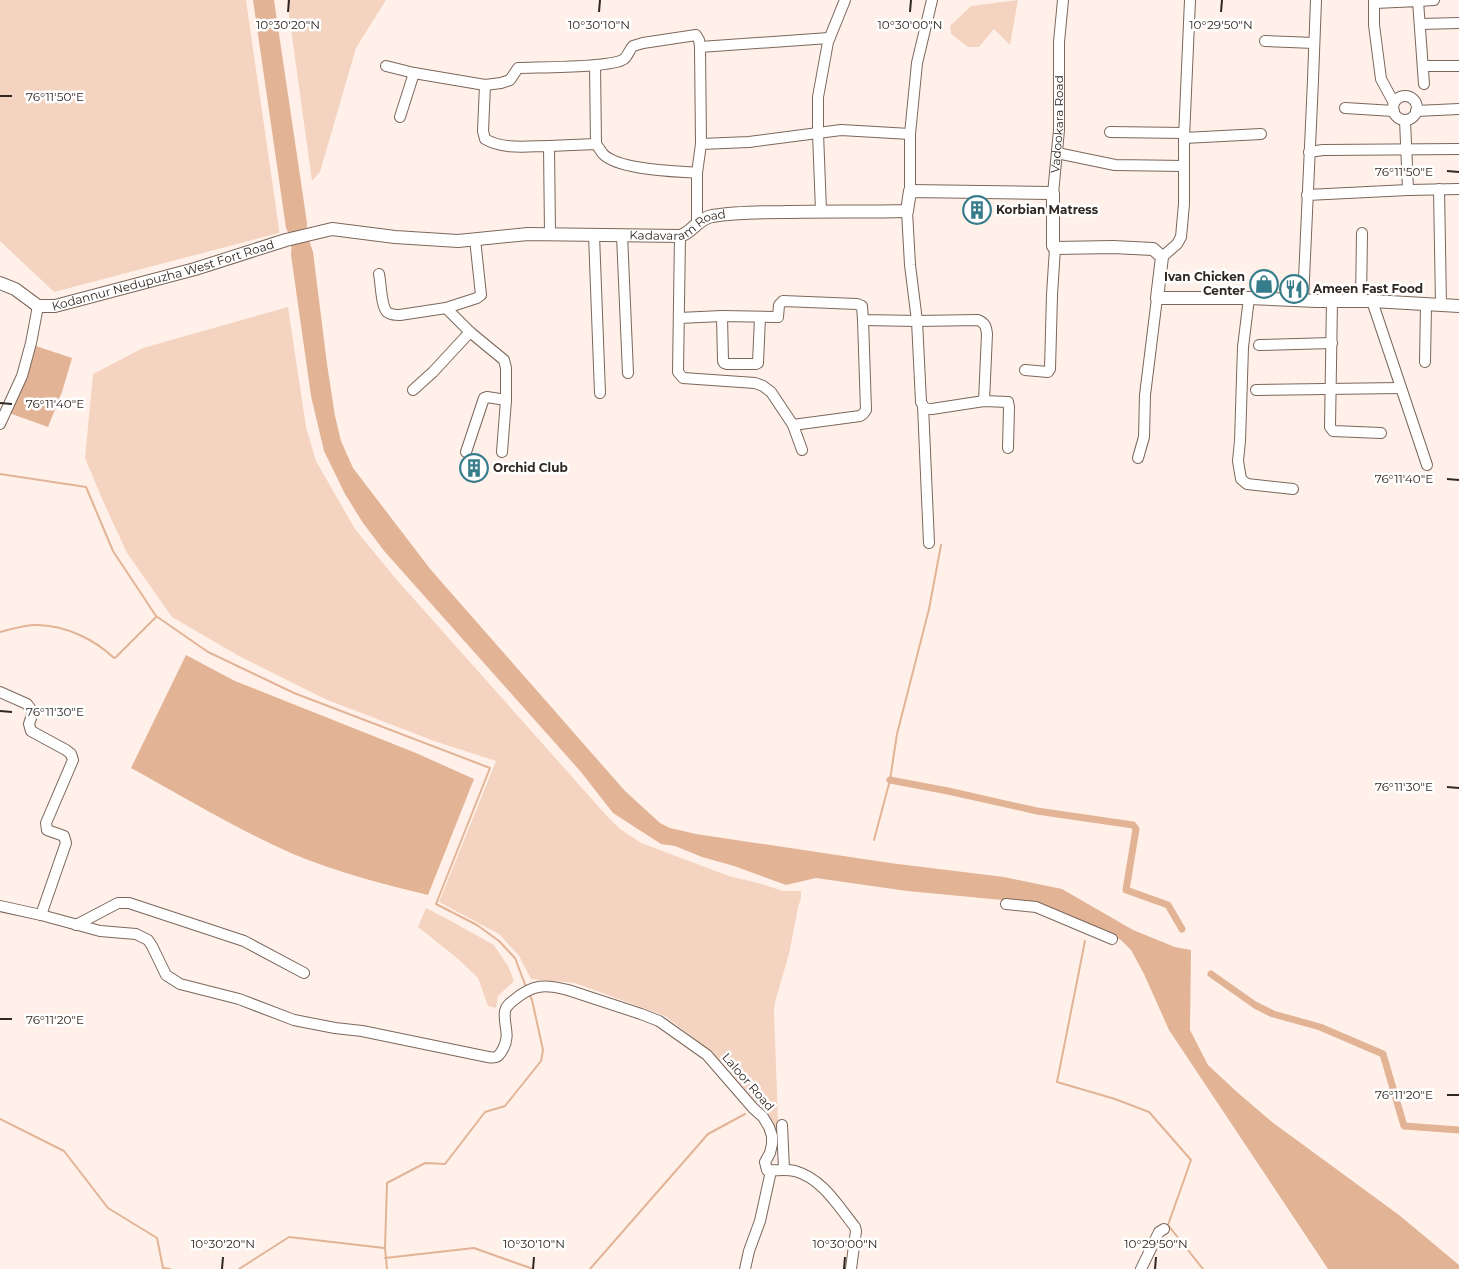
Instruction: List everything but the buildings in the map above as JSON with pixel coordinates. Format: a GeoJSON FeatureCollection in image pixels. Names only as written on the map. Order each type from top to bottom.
{"type":"FeatureCollection","features":[{"type":"Feature","properties":{"kind":"main road"},"geometry":{"type":"LineString","coordinates":[[907,211],[910,191],[1053,194]]}},
{"type":"Feature","properties":{"kind":"main road","name":"Vadookara Road"},"geometry":{"type":"LineString","coordinates":[[1053,194],[1054,248]]}},
{"type":"Feature","properties":{"kind":"main road","name":"Kadavaram Road"},"geometry":{"type":"LineString","coordinates":[[286,240],[332,229],[395,237],[458,241],[528,234],[680,236],[684,235],[697,222],[712,216],[751,212],[907,211]]}},
{"type":"Feature","properties":{"kind":"main road","name":"Kodannur Nedupuzha West Fort Road"},"geometry":{"type":"LineString","coordinates":[[38,306],[55,306],[195,268],[286,240]]}},
{"type":"Feature","properties":{"kind":"main road"},"geometry":{"type":"LineString","coordinates":[[1054,248],[1113,246],[1153,249],[1162,257],[1157,298],[1366,301],[1459,306]]}},
{"type":"Feature","properties":{"kind":"main road"},"geometry":{"type":"LineString","coordinates":[[0,283],[14,289],[38,306]]}},
{"type":"Feature","properties":{"kind":"street"},"geometry":{"type":"LineString","coordinates":[[821,211],[818,97],[830,38],[845,0]]}},
{"type":"Feature","properties":{"kind":"street"},"geometry":{"type":"LineString","coordinates":[[910,191],[910,134],[917,63],[932,0]]}},
{"type":"Feature","properties":{"kind":"street","name":"Vadookara Road"},"geometry":{"type":"LineString","coordinates":[[1053,194],[1059,130],[1059,42],[1062,0]]}},
{"type":"Feature","properties":{"kind":"street"},"geometry":{"type":"LineString","coordinates":[[1162,257],[1177,244],[1181,237],[1184,204],[1184,136],[1190,0]]}},
{"type":"Feature","properties":{"kind":"street"},"geometry":{"type":"LineString","coordinates":[[1303,301],[1316,0]]}},
{"type":"Feature","properties":{"kind":"street"},"geometry":{"type":"LineString","coordinates":[[1394,107],[1399,98],[1407,96],[1416,103],[1416,111],[1412,117],[1405,120],[1398,117],[1381,79],[1374,25],[1374,1],[1434,0]]}},
{"type":"Feature","properties":{"kind":"street"},"geometry":{"type":"LineString","coordinates":[[1418,1],[1424,84]]}},
{"type":"Feature","properties":{"kind":"street"},"geometry":{"type":"LineString","coordinates":[[1420,24],[1459,23]]}},
{"type":"Feature","properties":{"kind":"street"},"geometry":{"type":"LineString","coordinates":[[386,66],[414,73],[485,85],[510,80],[518,68],[595,65],[620,62],[627,56],[633,46],[696,35],[700,47],[700,144],[697,173],[697,222]]}},
{"type":"Feature","properties":{"kind":"street"},"geometry":{"type":"LineString","coordinates":[[700,47],[830,38]]}},
{"type":"Feature","properties":{"kind":"street"},"geometry":{"type":"LineString","coordinates":[[1265,41],[1314,43]]}},
{"type":"Feature","properties":{"kind":"street"},"geometry":{"type":"LineString","coordinates":[[595,65],[596,144],[604,154],[612,160],[633,166],[697,173]]}},
{"type":"Feature","properties":{"kind":"street"},"geometry":{"type":"LineString","coordinates":[[1423,66],[1459,66]]}},
{"type":"Feature","properties":{"kind":"street"},"geometry":{"type":"LineString","coordinates":[[400,117],[414,73]]}},
{"type":"Feature","properties":{"kind":"street"},"geometry":{"type":"LineString","coordinates":[[485,85],[483,131],[485,139],[492,144],[549,146],[596,144]]}},
{"type":"Feature","properties":{"kind":"street"},"geometry":{"type":"LineString","coordinates":[[1345,108],[1394,107]]}},
{"type":"Feature","properties":{"kind":"street"},"geometry":{"type":"LineString","coordinates":[[1416,111],[1459,109]]}},
{"type":"Feature","properties":{"kind":"street"},"geometry":{"type":"LineString","coordinates":[[1405,120],[1408,190]]}},
{"type":"Feature","properties":{"kind":"street"},"geometry":{"type":"LineString","coordinates":[[700,144],[749,142],[841,130],[910,134]]}},
{"type":"Feature","properties":{"kind":"street"},"geometry":{"type":"LineString","coordinates":[[1110,132],[1184,136],[1261,134]]}},
{"type":"Feature","properties":{"kind":"street"},"geometry":{"type":"LineString","coordinates":[[549,146],[550,234]]}},
{"type":"Feature","properties":{"kind":"street"},"geometry":{"type":"LineString","coordinates":[[1309,152],[1323,150],[1406,151],[1459,149]]}},
{"type":"Feature","properties":{"kind":"street"},"geometry":{"type":"LineString","coordinates":[[1057,153],[1115,165],[1184,166]]}},
{"type":"Feature","properties":{"kind":"street"},"geometry":{"type":"LineString","coordinates":[[1439,189],[1441,305]]}},
{"type":"Feature","properties":{"kind":"street"},"geometry":{"type":"LineString","coordinates":[[1307,195],[1459,189]]}},
{"type":"Feature","properties":{"kind":"street"},"geometry":{"type":"LineString","coordinates":[[907,211],[923,406],[929,543]]}},
{"type":"Feature","properties":{"kind":"street"},"geometry":{"type":"LineString","coordinates":[[1362,233],[1366,301],[1401,388],[1426,465]]}},
{"type":"Feature","properties":{"kind":"street"},"geometry":{"type":"LineString","coordinates":[[594,235],[600,393]]}},
{"type":"Feature","properties":{"kind":"street"},"geometry":{"type":"LineString","coordinates":[[622,235],[628,372]]}},
{"type":"Feature","properties":{"kind":"street"},"geometry":{"type":"LineString","coordinates":[[680,236],[678,372],[680,376],[683,378],[755,383],[763,386],[771,392],[793,425],[802,450]]}},
{"type":"Feature","properties":{"kind":"street"},"geometry":{"type":"LineString","coordinates":[[380,274],[384,306],[387,312],[392,315],[446,308],[477,298],[481,295],[475,240]]}},
{"type":"Feature","properties":{"kind":"street","name":"Vadookara Road"},"geometry":{"type":"LineString","coordinates":[[1025,370],[1048,372],[1050,369],[1054,248]]}},
{"type":"Feature","properties":{"kind":"street"},"geometry":{"type":"LineString","coordinates":[[1138,458],[1144,437],[1145,395],[1157,298]]}},
{"type":"Feature","properties":{"kind":"street"},"geometry":{"type":"LineString","coordinates":[[1249,298],[1242,348],[1238,461],[1241,479],[1247,484],[1293,489]]}},
{"type":"Feature","properties":{"kind":"street"},"geometry":{"type":"LineString","coordinates":[[679,318],[722,316],[778,317],[779,305],[783,301],[857,304],[862,306],[866,410],[863,414],[793,425]]}},
{"type":"Feature","properties":{"kind":"street"},"geometry":{"type":"LineString","coordinates":[[1332,301],[1331,430],[1382,433]]}},
{"type":"Feature","properties":{"kind":"street"},"geometry":{"type":"LineString","coordinates":[[1425,362],[1426,305]]}},
{"type":"Feature","properties":{"kind":"street"},"geometry":{"type":"LineString","coordinates":[[0,424],[22,376],[38,306]]}},
{"type":"Feature","properties":{"kind":"street"},"geometry":{"type":"LineString","coordinates":[[446,308],[470,332],[504,360],[506,368],[506,400],[502,452]]}},
{"type":"Feature","properties":{"kind":"street"},"geometry":{"type":"LineString","coordinates":[[722,316],[723,361],[727,364],[758,363],[760,317]]}},
{"type":"Feature","properties":{"kind":"street"},"geometry":{"type":"LineString","coordinates":[[863,320],[978,320],[983,322],[987,334],[984,401]]}},
{"type":"Feature","properties":{"kind":"street"},"geometry":{"type":"LineString","coordinates":[[413,390],[433,372],[470,332]]}},
{"type":"Feature","properties":{"kind":"street"},"geometry":{"type":"LineString","coordinates":[[1259,345],[1332,343]]}},
{"type":"Feature","properties":{"kind":"street"},"geometry":{"type":"LineString","coordinates":[[1256,390],[1401,388]]}},
{"type":"Feature","properties":{"kind":"street"},"geometry":{"type":"LineString","coordinates":[[466,452],[484,398],[506,400]]}},
{"type":"Feature","properties":{"kind":"street"},"geometry":{"type":"LineString","coordinates":[[923,406],[926,409],[932,409],[984,401],[1006,402],[1009,404],[1008,448]]}},
{"type":"Feature","properties":{"kind":"street"},"geometry":{"type":"LineString","coordinates":[[0,692],[28,704],[33,712],[30,724],[32,731],[66,750],[71,754],[73,760],[46,823],[47,830],[64,836],[66,843],[41,915]]}},
{"type":"Feature","properties":{"kind":"street"},"geometry":{"type":"LineString","coordinates":[[0,906],[76,925],[118,903],[129,903],[244,941],[304,973]]}},
{"type":"Feature","properties":{"kind":"street"},"geometry":{"type":"LineString","coordinates":[[1006,904],[1036,907],[1112,939]]}},
{"type":"Feature","properties":{"kind":"street","name":"Laloor Road"},"geometry":{"type":"LineString","coordinates":[[76,925],[100,931],[136,934],[148,940],[166,975],[180,984],[239,999],[294,1020],[362,1031],[488,1058],[497,1058],[503,1050],[507,1038],[505,1010],[507,1006],[528,989],[542,986],[556,987],[641,1014],[659,1022],[707,1055],[769,1127],[772,1144],[765,1162],[767,1168],[760,1220],[745,1269]]}},
{"type":"Feature","properties":{"kind":"street"},"geometry":{"type":"LineString","coordinates":[[782,1125],[784,1170]]}},
{"type":"Feature","properties":{"kind":"street"},"geometry":{"type":"LineString","coordinates":[[767,1168],[795,1171],[805,1176],[819,1184],[838,1204],[855,1227],[856,1238],[851,1269]]}},
{"type":"Feature","properties":{"kind":"street"},"geometry":{"type":"LineString","coordinates":[[1141,1269],[1160,1232],[1164,1229]]}},
{"type":"Feature","properties":{"kind":"shaded area"},"geometry":{"type":"Polygon","coordinates":[[[0,0],[246,0],[279,233],[54,292],[0,241],[0,0]]]}},
{"type":"Feature","properties":{"kind":"shaded area"},"geometry":{"type":"Polygon","coordinates":[[[253,0],[274,0],[308,238],[313,252],[335,416],[341,441],[353,468],[431,570],[625,791],[660,823],[670,828],[696,834],[890,863],[1004,877],[1062,889],[1133,930],[1175,947],[1191,950],[1190,1030],[1208,1065],[1272,1122],[1399,1215],[1459,1265],[1459,1269],[1328,1269],[1169,1030],[1144,974],[1131,950],[1121,940],[1035,903],[907,891],[816,878],[786,885],[675,846],[661,844],[613,813],[581,772],[385,552],[363,523],[345,494],[324,451],[311,396],[291,255],[291,241],[286,228],[253,0]]]}},
{"type":"Feature","properties":{"kind":"shaded area"},"geometry":{"type":"Polygon","coordinates":[[[287,0],[386,0],[356,48],[320,172],[312,181],[287,0]]]}},
{"type":"Feature","properties":{"kind":"shaded area"},"geometry":{"type":"Polygon","coordinates":[[[1018,0],[1010,45],[994,29],[979,47],[968,47],[951,34],[950,26],[971,6],[1018,0]]]}},
{"type":"Feature","properties":{"kind":"shaded area"},"geometry":{"type":"Polygon","coordinates":[[[288,307],[306,427],[316,461],[355,529],[396,579],[620,829],[641,843],[729,876],[783,891],[801,891],[789,954],[774,1011],[779,1147],[770,1117],[708,1049],[665,1016],[575,983],[531,979],[519,956],[499,934],[439,902],[496,761],[434,741],[325,699],[239,656],[172,617],[127,553],[85,458],[93,374],[143,348],[288,307]]]}},
{"type":"Feature","properties":{"kind":"shaded area"},"geometry":{"type":"Polygon","coordinates":[[[33,345],[72,358],[62,392],[48,427],[9,413],[33,345]]]}},
{"type":"Feature","properties":{"kind":"shaded area"},"geometry":{"type":"Polygon","coordinates":[[[186,655],[235,681],[416,753],[474,779],[428,895],[360,877],[293,854],[232,824],[131,768],[186,655]]]}},
{"type":"Feature","properties":{"kind":"shaded area"},"geometry":{"type":"Polygon","coordinates":[[[426,908],[494,945],[508,966],[514,981],[498,996],[496,1008],[488,1006],[478,978],[457,958],[418,927],[426,908]]]}},
{"type":"Feature","properties":{"kind":"waterway"},"geometry":{"type":"LineString","coordinates":[[0,474],[86,487],[113,551],[156,616],[208,652],[294,693],[490,768],[436,904],[477,925],[499,941],[515,958],[526,987]]}},
{"type":"Feature","properties":{"kind":"waterway"},"geometry":{"type":"LineString","coordinates":[[874,840],[890,780],[897,734],[929,609],[941,545]]}},
{"type":"Feature","properties":{"kind":"waterway"},"geometry":{"type":"LineString","coordinates":[[0,632],[34,625],[59,628],[89,639],[114,658],[156,617]]}},
{"type":"Feature","properties":{"kind":"waterway"},"geometry":{"type":"LineString","coordinates":[[890,780],[1037,811],[1133,825],[1136,829],[1126,890],[1168,905],[1182,929]]}},
{"type":"Feature","properties":{"kind":"waterway"},"geometry":{"type":"LineString","coordinates":[[1085,941],[1057,1082],[1115,1099],[1149,1112],[1191,1160],[1168,1225],[1203,1269]]}},
{"type":"Feature","properties":{"kind":"waterway"},"geometry":{"type":"LineString","coordinates":[[1211,974],[1255,1005],[1273,1014],[1320,1027],[1383,1054],[1404,1126],[1459,1130]]}},
{"type":"Feature","properties":{"kind":"waterway"},"geometry":{"type":"LineString","coordinates":[[387,1269],[385,1248],[387,1183],[425,1163],[445,1164],[485,1112],[505,1106],[541,1061],[543,1050],[529,993]]}},
{"type":"Feature","properties":{"kind":"waterway"},"geometry":{"type":"LineString","coordinates":[[590,1269],[708,1134],[745,1114]]}},
{"type":"Feature","properties":{"kind":"waterway"},"geometry":{"type":"LineString","coordinates":[[0,1119],[64,1151],[108,1208],[157,1238],[163,1268],[170,1269]]}},
{"type":"Feature","properties":{"kind":"waterway"},"geometry":{"type":"LineString","coordinates":[[239,1269],[289,1237],[384,1248]]}},
{"type":"Feature","properties":{"kind":"waterway"},"geometry":{"type":"LineString","coordinates":[[385,1258],[474,1248],[533,1269]]}},
{"type":"Feature","properties":{"kind":"place","name":"Korbian Matress"},"geometry":{"type":"Point","coordinates":[977,210]}},
{"type":"Feature","properties":{"kind":"place","name":"Ivan Chicken Center"},"geometry":{"type":"Point","coordinates":[1264,284]}},
{"type":"Feature","properties":{"kind":"place","name":"Ameen Fast Food"},"geometry":{"type":"Point","coordinates":[1294,289]}},
{"type":"Feature","properties":{"kind":"place","name":"Orchid Club"},"geometry":{"type":"Point","coordinates":[474,468]}}]}
